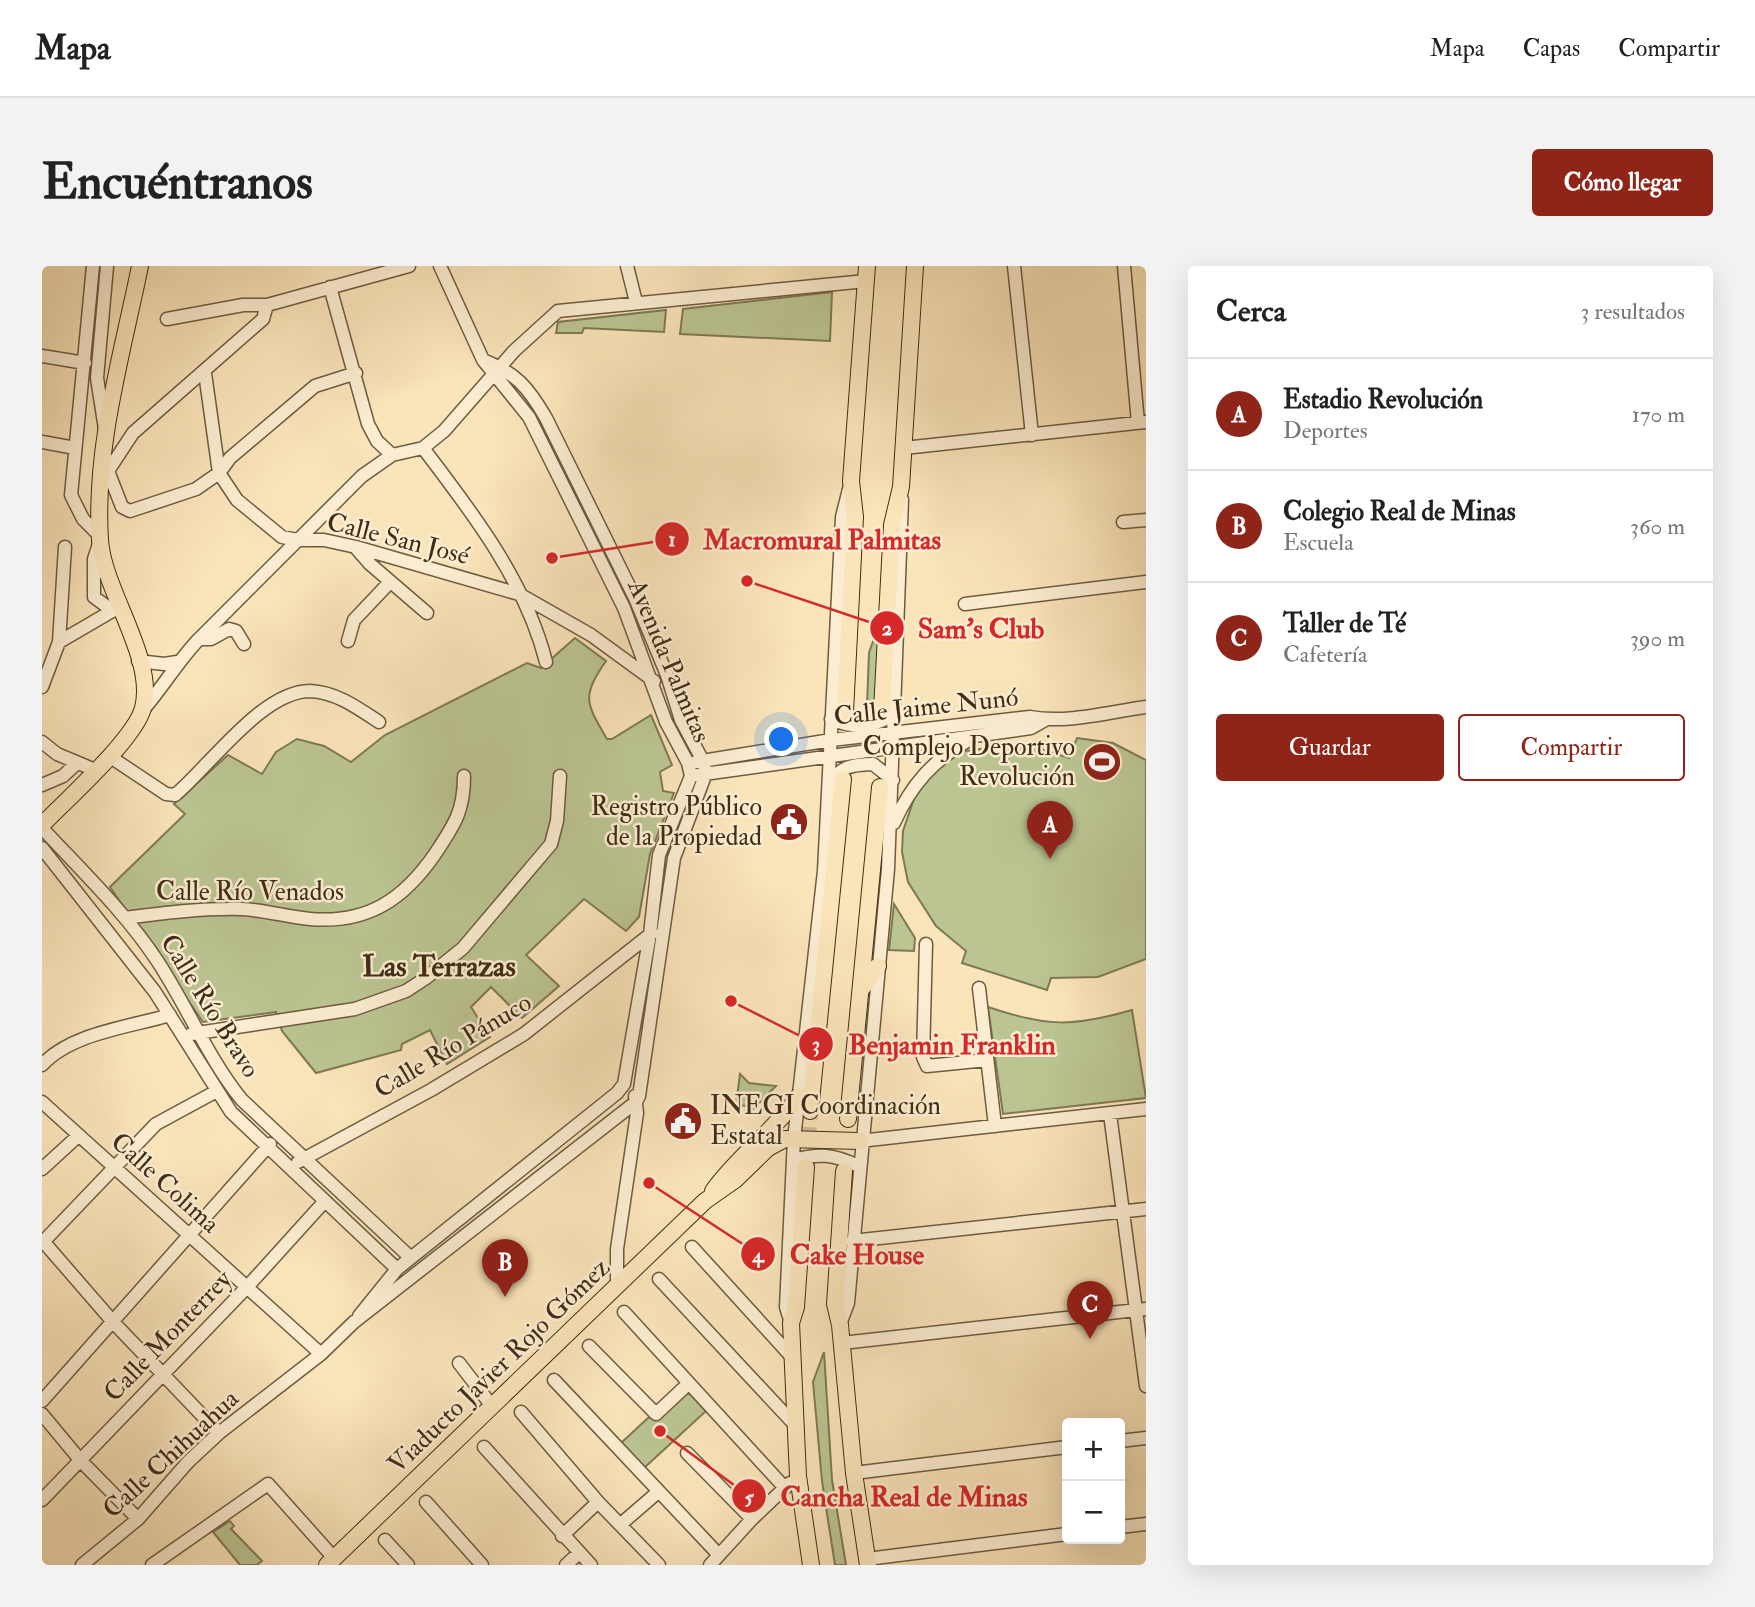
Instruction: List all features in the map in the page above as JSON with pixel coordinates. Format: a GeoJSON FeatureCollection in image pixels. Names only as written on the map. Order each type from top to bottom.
{"type":"FeatureCollection","features":[{"type":"Feature","properties":{"kind":"main road"},"geometry":{"type":"LineString","coordinates":[[42,826],[109,756],[143,710],[146,686],[117,608],[100,538],[107,436],[139,266]]}},
{"type":"Feature","properties":{"kind":"main road"},"geometry":{"type":"LineString","coordinates":[[889,711],[892,525],[901,487],[915,266]]}},
{"type":"Feature","properties":{"kind":"main road"},"geometry":{"type":"LineString","coordinates":[[838,715],[855,517],[851,481],[867,274]]}},
{"type":"Feature","properties":{"kind":"main road"},"geometry":{"type":"LineString","coordinates":[[810,1111],[830,933],[836,783]]}},
{"type":"Feature","properties":{"kind":"main road"},"geometry":{"type":"LineString","coordinates":[[848,1119],[887,783]]}},
{"type":"Feature","properties":{"kind":"main road"},"geometry":{"type":"LineString","coordinates":[[823,994],[815,965],[830,933]]}},
{"type":"Feature","properties":{"kind":"main road"},"geometry":{"type":"LineString","coordinates":[[861,989],[878,962],[867,939]]}},
{"type":"Feature","properties":{"kind":"main road","name":"Viaducto Javier Rojo Gómez"},"geometry":{"type":"LineString","coordinates":[[705,1202],[727,1171],[783,1116],[799,1096]]}},
{"type":"Feature","properties":{"kind":"main road"},"geometry":{"type":"LineString","coordinates":[[794,1139],[860,1141]]}},
{"type":"Feature","properties":{"kind":"main road","name":"Viaducto Javier Rojo Gómez"},"geometry":{"type":"LineString","coordinates":[[330,1561],[705,1202],[775,1143],[794,1139]]}},
{"type":"Feature","properties":{"kind":"main road"},"geometry":{"type":"LineString","coordinates":[[799,1163],[796,1307],[791,1324],[791,1356],[798,1476],[811,1565]]}},
{"type":"Feature","properties":{"kind":"main road"},"geometry":{"type":"LineString","coordinates":[[851,1169],[835,1304],[842,1343],[853,1473],[868,1562]]}},
{"type":"Feature","properties":{"kind":"street"},"geometry":{"type":"LineString","coordinates":[[92,266],[71,495],[83,519],[100,538],[94,559],[94,597],[117,608]]}},
{"type":"Feature","properties":{"kind":"street"},"geometry":{"type":"LineString","coordinates":[[107,266],[97,395],[107,436]]}},
{"type":"Feature","properties":{"kind":"street"},"geometry":{"type":"LineString","coordinates":[[167,319],[243,305],[267,305],[330,287],[375,270],[409,266]]}},
{"type":"Feature","properties":{"kind":"street","name":"Avenida Palmitas"},"geometry":{"type":"LineString","coordinates":[[440,266],[483,360],[498,372],[529,417],[624,608],[666,722],[689,769]]}},
{"type":"Feature","properties":{"kind":"street"},"geometry":{"type":"LineString","coordinates":[[627,266],[636,302]]}},
{"type":"Feature","properties":{"kind":"street"},"geometry":{"type":"LineString","coordinates":[[1014,266],[1031,435]]}},
{"type":"Feature","properties":{"kind":"street"},"geometry":{"type":"LineString","coordinates":[[904,448],[1142,423],[1124,266]]}},
{"type":"Feature","properties":{"kind":"street"},"geometry":{"type":"LineString","coordinates":[[143,710],[160,691],[177,662],[362,476],[391,455],[424,448],[547,317],[558,311],[867,274]]}},
{"type":"Feature","properties":{"kind":"street"},"geometry":{"type":"LineString","coordinates":[[330,287],[368,424],[377,442],[391,455]]}},
{"type":"Feature","properties":{"kind":"street"},"geometry":{"type":"LineString","coordinates":[[267,305],[263,319],[134,433],[104,472],[122,507],[130,511],[196,489],[219,473],[230,457],[315,386],[356,373]]}},
{"type":"Feature","properties":{"kind":"street"},"geometry":{"type":"LineString","coordinates":[[42,356],[85,363]]}},
{"type":"Feature","properties":{"kind":"street","name":"Avenida Palmitas"},"geometry":{"type":"LineString","coordinates":[[498,372],[511,372],[533,395],[546,418],[635,598],[667,676],[681,720],[704,767]]}},
{"type":"Feature","properties":{"kind":"street","name":"Calle San José"},"geometry":{"type":"LineString","coordinates":[[205,373],[219,473],[237,500],[282,537],[324,540],[356,547],[519,594],[591,635],[653,682]]}},
{"type":"Feature","properties":{"kind":"street"},"geometry":{"type":"LineString","coordinates":[[42,442],[75,448]]}},
{"type":"Feature","properties":{"kind":"street"},"geometry":{"type":"LineString","coordinates":[[424,448],[472,512],[519,594],[546,662]]}},
{"type":"Feature","properties":{"kind":"street"},"geometry":{"type":"LineString","coordinates":[[1123,522],[1146,520]]}},
{"type":"Feature","properties":{"kind":"street"},"geometry":{"type":"LineString","coordinates":[[43,684],[60,642],[65,547]]}},
{"type":"Feature","properties":{"kind":"street"},"geometry":{"type":"LineString","coordinates":[[356,547],[390,582],[427,613]]}},
{"type":"Feature","properties":{"kind":"street"},"geometry":{"type":"LineString","coordinates":[[348,641],[354,620],[390,582]]}},
{"type":"Feature","properties":{"kind":"street"},"geometry":{"type":"LineString","coordinates":[[965,604],[1146,582]]}},
{"type":"Feature","properties":{"kind":"street"},"geometry":{"type":"LineString","coordinates":[[60,642],[117,608]]}},
{"type":"Feature","properties":{"kind":"street"},"geometry":{"type":"LineString","coordinates":[[199,639],[220,637],[229,629],[236,631],[244,644]]}},
{"type":"Feature","properties":{"kind":"street"},"geometry":{"type":"LineString","coordinates":[[138,661],[164,664],[177,662]]}},
{"type":"Feature","properties":{"kind":"street"},"geometry":{"type":"LineString","coordinates":[[42,667],[43,684]]}},
{"type":"Feature","properties":{"kind":"street"},"geometry":{"type":"LineString","coordinates":[[653,682],[667,676]]}},
{"type":"Feature","properties":{"kind":"street"},"geometry":{"type":"LineString","coordinates":[[109,756],[166,794],[175,795],[248,722],[292,696],[309,691],[339,697],[379,722]]}},
{"type":"Feature","properties":{"kind":"street","name":"Calle Jaime Nunó"},"geometry":{"type":"LineString","coordinates":[[704,767],[831,740],[1030,717],[1045,720],[1146,706]]}},
{"type":"Feature","properties":{"kind":"street"},"geometry":{"type":"LineString","coordinates":[[836,783],[830,756],[838,715],[853,725],[878,724],[889,711]]}},
{"type":"Feature","properties":{"kind":"street"},"geometry":{"type":"LineString","coordinates":[[887,783],[894,747],[889,711]]}},
{"type":"Feature","properties":{"kind":"street","name":"Calle Jaime Nunó"},"geometry":{"type":"LineString","coordinates":[[689,769],[830,756],[1031,728],[1045,720]]}},
{"type":"Feature","properties":{"kind":"street"},"geometry":{"type":"LineString","coordinates":[[891,830],[905,797],[926,771],[945,753],[976,735]]}},
{"type":"Feature","properties":{"kind":"street"},"geometry":{"type":"LineString","coordinates":[[42,742],[76,764],[95,770]]}},
{"type":"Feature","properties":{"kind":"street"},"geometry":{"type":"LineString","coordinates":[[42,785],[63,776],[76,764]]}},
{"type":"Feature","properties":{"kind":"street"},"geometry":{"type":"LineString","coordinates":[[840,1325],[848,1303],[852,1241],[851,1169],[860,1141],[891,830],[887,783],[882,768],[873,764],[863,764],[837,772],[794,1139],[799,1163],[823,1154],[837,1155],[851,1169]]}},
{"type":"Feature","properties":{"kind":"street"},"geometry":{"type":"LineString","coordinates":[[636,1102],[642,1088],[674,858],[704,767]]}},
{"type":"Feature","properties":{"kind":"street"},"geometry":{"type":"LineString","coordinates":[[617,1286],[617,1249],[638,1113],[630,1060],[662,846],[689,769]]}},
{"type":"Feature","properties":{"kind":"street","name":"Calle Río Venados"},"geometry":{"type":"LineString","coordinates":[[125,918],[237,909],[312,920],[364,912],[387,905],[420,875],[453,827],[462,809],[464,776]]}},
{"type":"Feature","properties":{"kind":"street"},"geometry":{"type":"LineString","coordinates":[[181,1036],[355,1009],[406,991],[426,978],[463,948],[551,844],[557,821],[560,776]]}},
{"type":"Feature","properties":{"kind":"street","name":"Calle Río Bravo"},"geometry":{"type":"LineString","coordinates":[[42,826],[125,918],[157,961],[197,1033],[232,1087],[277,1136],[411,1258]]}},
{"type":"Feature","properties":{"kind":"street","name":"Calle Río Bravo"},"geometry":{"type":"LineString","coordinates":[[42,848],[72,882],[170,1015],[215,1092],[266,1148],[397,1269]]}},
{"type":"Feature","properties":{"kind":"street","name":"Calle Río Pánuco"},"geometry":{"type":"LineString","coordinates":[[289,1169],[303,1158],[432,1090],[524,1034],[665,921]]}},
{"type":"Feature","properties":{"kind":"street"},"geometry":{"type":"LineString","coordinates":[[926,944],[923,1057],[928,1066],[987,1060]]}},
{"type":"Feature","properties":{"kind":"street"},"geometry":{"type":"LineString","coordinates":[[979,988],[995,1126]]}},
{"type":"Feature","properties":{"kind":"street"},"geometry":{"type":"LineString","coordinates":[[42,1065],[48,1058],[88,1037],[170,1015]]}},
{"type":"Feature","properties":{"kind":"street","name":"Calle Chihuahua"},"geometry":{"type":"LineString","coordinates":[[354,1322],[373,1295],[397,1269],[617,1093],[624,1084],[630,1060]]}},
{"type":"Feature","properties":{"kind":"street"},"geometry":{"type":"LineString","coordinates":[[215,1092],[156,1124],[43,1242],[114,1323],[219,1433]]}},
{"type":"Feature","properties":{"kind":"street","name":"Calle Colima"},"geometry":{"type":"LineString","coordinates":[[42,1102],[188,1237],[248,1286],[321,1354]]}},
{"type":"Feature","properties":{"kind":"street","name":"Calle Chihuahua"},"geometry":{"type":"LineString","coordinates":[[82,1565],[138,1519],[188,1462],[219,1433],[321,1354],[354,1322],[432,1264],[636,1102]]}},
{"type":"Feature","properties":{"kind":"street"},"geometry":{"type":"LineString","coordinates":[[860,1141],[1146,1109]]}},
{"type":"Feature","properties":{"kind":"street"},"geometry":{"type":"LineString","coordinates":[[1110,1114],[1142,1310],[1146,1386]]}},
{"type":"Feature","properties":{"kind":"street"},"geometry":{"type":"LineString","coordinates":[[42,1169],[78,1136]]}},
{"type":"Feature","properties":{"kind":"street"},"geometry":{"type":"LineString","coordinates":[[42,1401],[114,1323],[277,1136]]}},
{"type":"Feature","properties":{"kind":"street","name":"Calle Monterrey"},"geometry":{"type":"LineString","coordinates":[[42,1500],[248,1286],[324,1202]]}},
{"type":"Feature","properties":{"kind":"street"},"geometry":{"type":"LineString","coordinates":[[852,1241],[1146,1209]]}},
{"type":"Feature","properties":{"kind":"street"},"geometry":{"type":"LineString","coordinates":[[692,1247],[791,1356]]}},
{"type":"Feature","properties":{"kind":"street"},"geometry":{"type":"LineString","coordinates":[[659,1279],[795,1425]]}},
{"type":"Feature","properties":{"kind":"street"},"geometry":{"type":"LineString","coordinates":[[842,1343],[1142,1310]]}},
{"type":"Feature","properties":{"kind":"street"},"geometry":{"type":"LineString","coordinates":[[624,1312],[785,1488]]}},
{"type":"Feature","properties":{"kind":"street"},"geometry":{"type":"LineString","coordinates":[[589,1346],[656,1414],[688,1384]]}},
{"type":"Feature","properties":{"kind":"street"},"geometry":{"type":"LineString","coordinates":[[459,1363],[492,1406]]}},
{"type":"Feature","properties":{"kind":"street"},"geometry":{"type":"LineString","coordinates":[[554,1380],[658,1492],[715,1560],[752,1519],[798,1476]]}},
{"type":"Feature","properties":{"kind":"street"},"geometry":{"type":"LineString","coordinates":[[521,1412],[598,1502],[659,1565]]}},
{"type":"Feature","properties":{"kind":"street"},"geometry":{"type":"LineString","coordinates":[[42,1414],[81,1461],[138,1519]]}},
{"type":"Feature","properties":{"kind":"street"},"geometry":{"type":"LineString","coordinates":[[1125,1440],[1146,1438]]}},
{"type":"Feature","properties":{"kind":"street"},"geometry":{"type":"LineString","coordinates":[[484,1447],[590,1565]]}},
{"type":"Feature","properties":{"kind":"street"},"geometry":{"type":"LineString","coordinates":[[853,1473],[1062,1448]]}},
{"type":"Feature","properties":{"kind":"street"},"geometry":{"type":"LineString","coordinates":[[687,1453],[752,1519]]}},
{"type":"Feature","properties":{"kind":"street"},"geometry":{"type":"LineString","coordinates":[[152,1565],[268,1484],[330,1561]]}},
{"type":"Feature","properties":{"kind":"street"},"geometry":{"type":"LineString","coordinates":[[621,1524],[658,1492]]}},
{"type":"Feature","properties":{"kind":"street"},"geometry":{"type":"LineString","coordinates":[[426,1502],[482,1565]]}},
{"type":"Feature","properties":{"kind":"street"},"geometry":{"type":"LineString","coordinates":[[562,1536],[598,1502]]}},
{"type":"Feature","properties":{"kind":"street"},"geometry":{"type":"LineString","coordinates":[[1125,1526],[1146,1524]]}},
{"type":"Feature","properties":{"kind":"street"},"geometry":{"type":"LineString","coordinates":[[868,1562],[1062,1535]]}},
{"type":"Feature","properties":{"kind":"street"},"geometry":{"type":"LineString","coordinates":[[385,1540],[408,1565]]}},
{"type":"Feature","properties":{"kind":"street"},"geometry":{"type":"LineString","coordinates":[[566,1565],[579,1553]]}},
{"type":"Feature","properties":{"kind":"green space"},"geometry":{"type":"Polygon","coordinates":[[[832,292],[830,341],[680,334],[683,309],[832,292]]]}},
{"type":"Feature","properties":{"kind":"green space"},"geometry":{"type":"Polygon","coordinates":[[[666,310],[664,332],[584,328],[582,333],[556,333],[558,322],[666,310]]]}},
{"type":"Feature","properties":{"kind":"green space"},"geometry":{"type":"Polygon","coordinates":[[[881,618],[878,704],[867,705],[869,653],[881,618]]]}},
{"type":"Feature","properties":{"kind":"green space"},"geometry":{"type":"Polygon","coordinates":[[[575,638],[606,661],[593,683],[589,700],[594,717],[607,739],[612,739],[651,715],[672,765],[660,772],[663,791],[674,793],[650,854],[639,917],[626,931],[584,899],[526,955],[559,986],[522,1018],[491,987],[471,1007],[490,1037],[447,1064],[430,1030],[402,1044],[401,1050],[316,1073],[282,1031],[276,1012],[203,1022],[110,887],[185,814],[174,804],[228,755],[262,774],[276,752],[297,739],[324,746],[351,762],[385,735],[527,663],[541,668],[575,638]]]}},
{"type":"Feature","properties":{"kind":"green space"},"geometry":{"type":"Polygon","coordinates":[[[1077,738],[1113,743],[1146,760],[1146,959],[1098,977],[1051,978],[1047,990],[962,963],[966,951],[936,926],[908,882],[902,852],[903,831],[916,793],[928,776],[959,752],[1023,743],[1069,758],[1077,738]]]}},
{"type":"Feature","properties":{"kind":"green space"},"geometry":{"type":"Polygon","coordinates":[[[894,904],[915,938],[914,951],[889,950],[894,904]]]}},
{"type":"Feature","properties":{"kind":"green space"},"geometry":{"type":"Polygon","coordinates":[[[988,1007],[1027,1018],[1060,1022],[1093,1020],[1132,1010],[1146,1098],[1003,1114],[988,1007]]]}},
{"type":"Feature","properties":{"kind":"green space"},"geometry":{"type":"Polygon","coordinates":[[[740,1074],[749,1083],[776,1086],[752,1110],[747,1106],[736,1105],[740,1074]]]}},
{"type":"Feature","properties":{"kind":"green space"},"geometry":{"type":"Polygon","coordinates":[[[824,1352],[832,1480],[846,1565],[835,1565],[822,1481],[813,1382],[824,1352]]]}},
{"type":"Feature","properties":{"kind":"green space"},"geometry":{"type":"Polygon","coordinates":[[[685,1394],[690,1394],[706,1411],[644,1468],[621,1443],[648,1418],[662,1415],[685,1394]]]}},
{"type":"Feature","properties":{"kind":"green space"},"geometry":{"type":"Polygon","coordinates":[[[230,1521],[234,1526],[231,1529],[262,1561],[257,1565],[240,1565],[213,1532],[230,1521]]]}},
{"type":"Feature","properties":{"kind":"tunnel"},"geometry":{"type":"LineString","coordinates":[[806,1167],[810,1111]]}},
{"type":"Feature","properties":{"kind":"place","name":"Macromural Palmitas"},"geometry":{"type":"Point","coordinates":[552,558]}},
{"type":"Feature","properties":{"kind":"place","name":"Sam's Club"},"geometry":{"type":"Point","coordinates":[747,581]}},
{"type":"Feature","properties":{"kind":"place","name":"Complejo Deportivo Revolución"},"geometry":{"type":"Point","coordinates":[1102,762]}},
{"type":"Feature","properties":{"kind":"place","name":"Registro Público de la Propiedad"},"geometry":{"type":"Point","coordinates":[789,822]}},
{"type":"Feature","properties":{"kind":"place","name":"Estadio Revolución"},"geometry":{"type":"Point","coordinates":[1050,859]}},
{"type":"Feature","properties":{"kind":"place","name":"Benjamin Franklin"},"geometry":{"type":"Point","coordinates":[731,1001]}},
{"type":"Feature","properties":{"kind":"place","name":"INEGI Coordinación Estatal"},"geometry":{"type":"Point","coordinates":[683,1121]}},
{"type":"Feature","properties":{"kind":"place","name":"Cake House"},"geometry":{"type":"Point","coordinates":[649,1183]}},
{"type":"Feature","properties":{"kind":"place","name":"Colegio Real de Minas"},"geometry":{"type":"Point","coordinates":[505,1297]}},
{"type":"Feature","properties":{"kind":"place","name":"Taller de Té"},"geometry":{"type":"Point","coordinates":[1090,1339]}},
{"type":"Feature","properties":{"kind":"place","name":"Cancha Real de Minas"},"geometry":{"type":"Point","coordinates":[660,1431]}},
{"type":"Feature","properties":{"kind":"district","name":"Las Terrazas"},"geometry":{"type":"Point","coordinates":[439,966]}}]}
